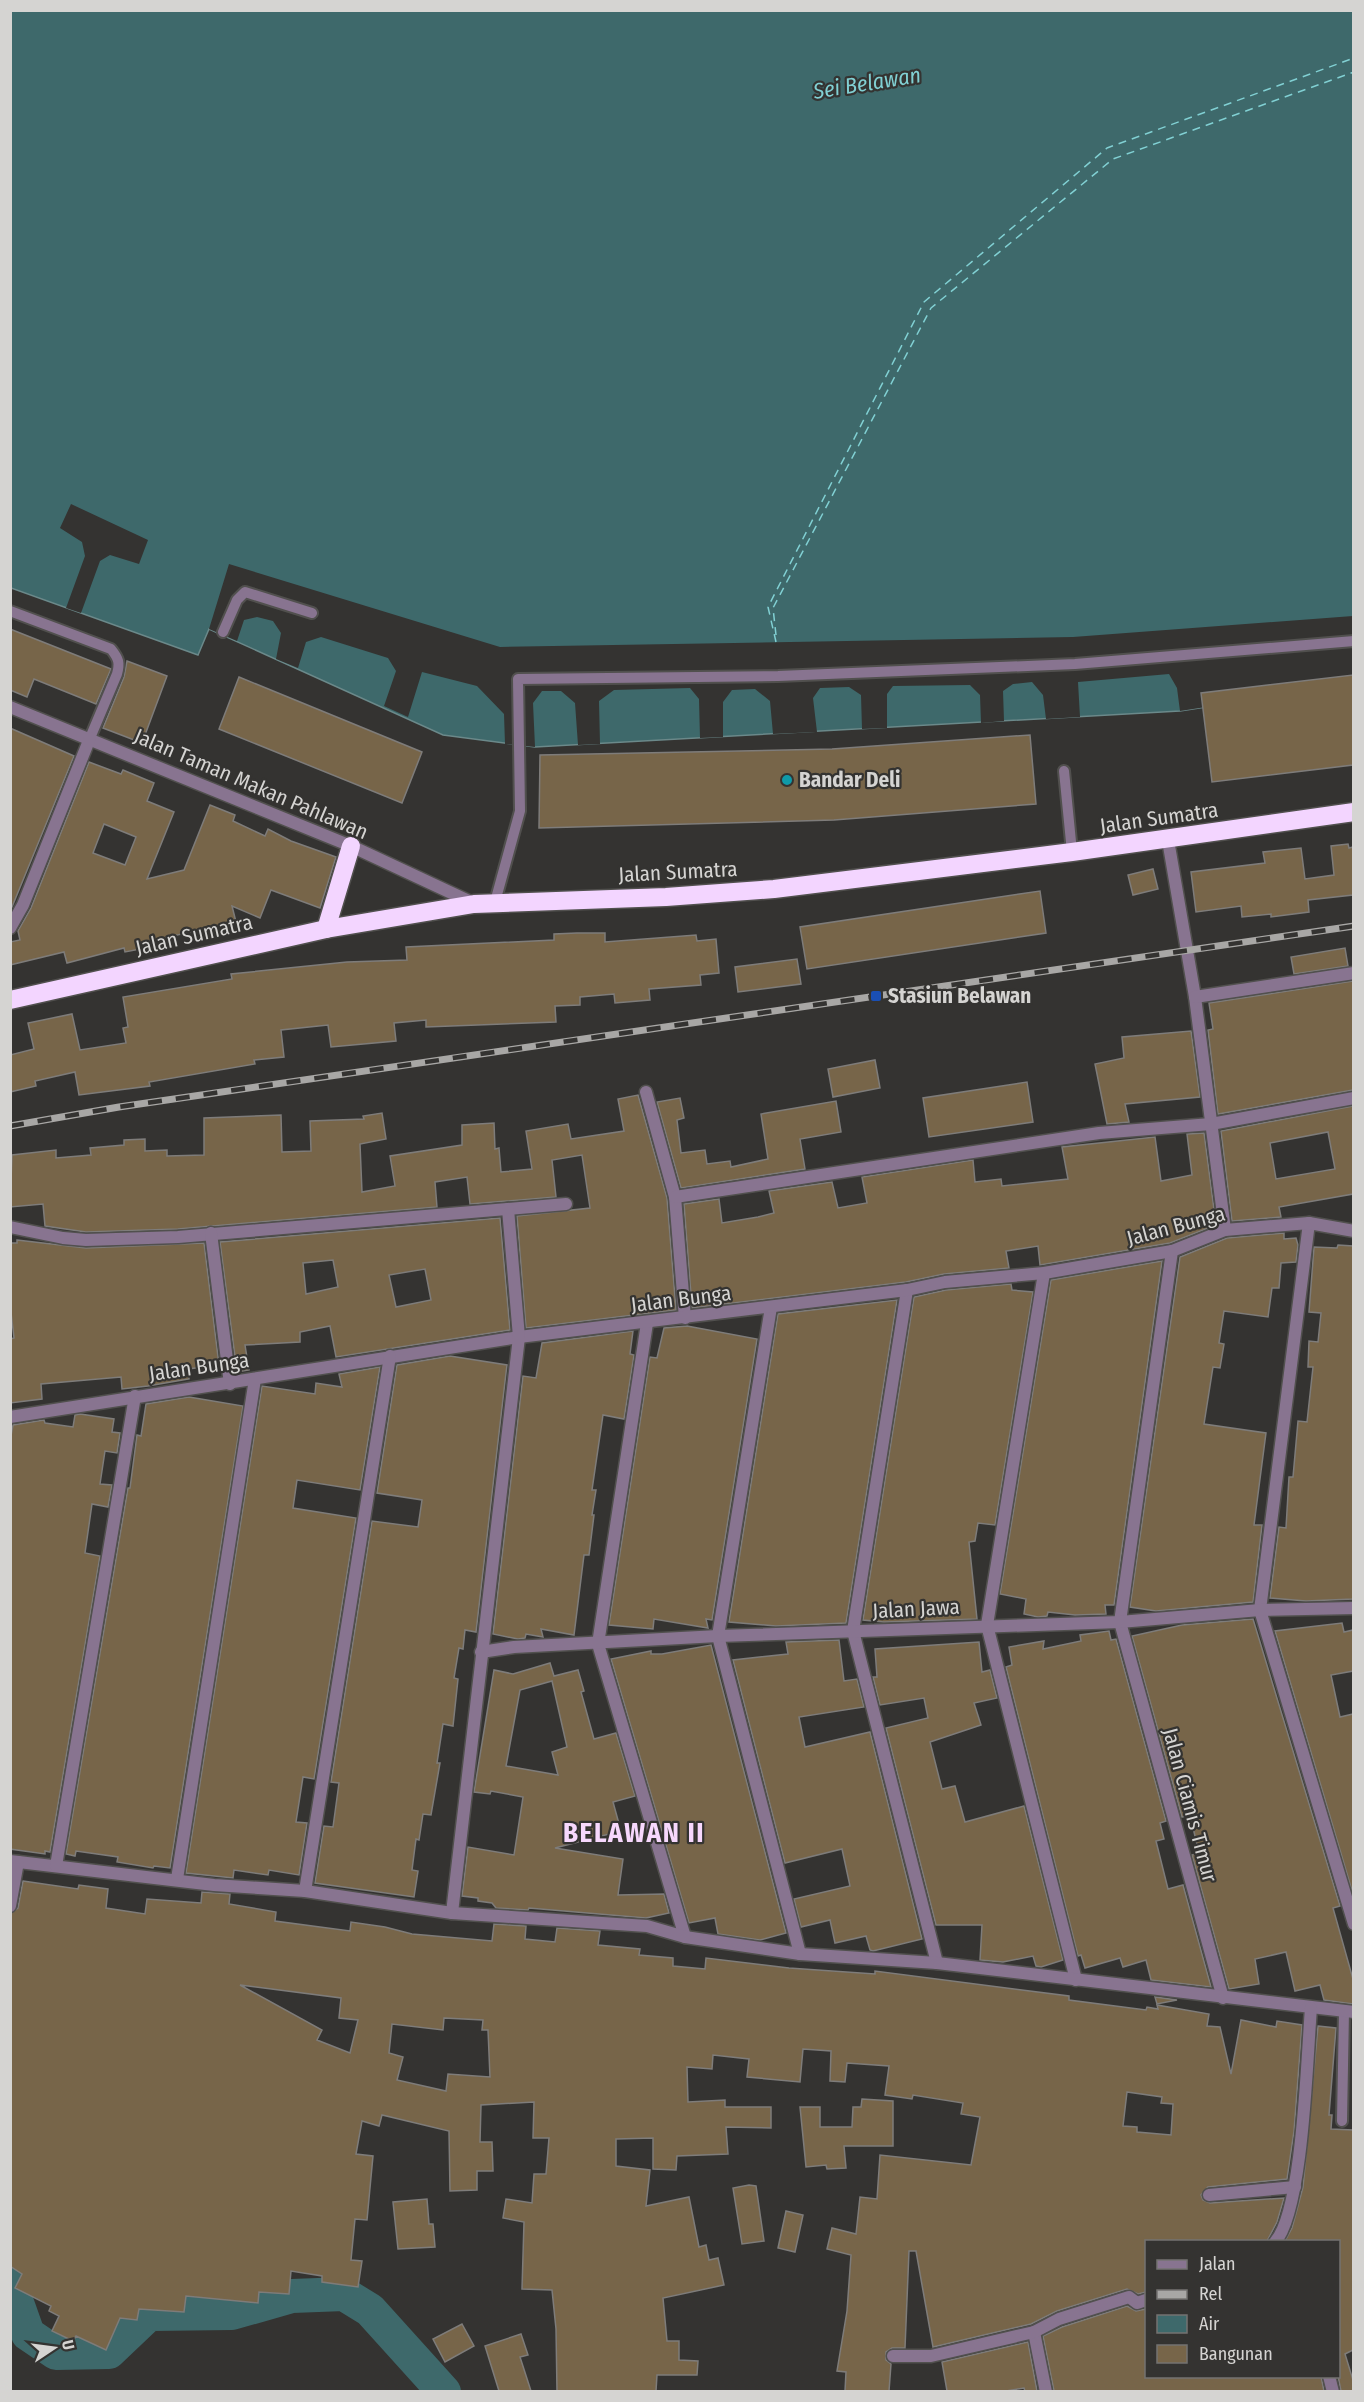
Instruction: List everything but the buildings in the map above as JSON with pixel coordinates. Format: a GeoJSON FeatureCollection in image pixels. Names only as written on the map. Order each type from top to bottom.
{"type":"FeatureCollection","features":[{"type":"Feature","properties":{"kind":"highway","name":"Jalan Sumatra"},"geometry":{"type":"LineString","coordinates":[[10,1000],[326,928],[474,904],[666,897],[774,889],[1168,840],[1353,812]]}},
{"type":"Feature","properties":{"kind":"highway"},"geometry":{"type":"LineString","coordinates":[[326,928],[351,846]]}},
{"type":"Feature","properties":{"kind":"street","name":"Jalan Taman Makan Pahlawan"},"geometry":{"type":"LineString","coordinates":[[10,707],[351,846],[474,904]]}},
{"type":"Feature","properties":{"kind":"street"},"geometry":{"type":"LineString","coordinates":[[10,928],[32,884],[90,738]]}},
{"type":"Feature","properties":{"kind":"street"},"geometry":{"type":"LineString","coordinates":[[1168,840],[1195,997],[1225,1230]]}},
{"type":"Feature","properties":{"kind":"street"},"geometry":{"type":"LineString","coordinates":[[1195,997],[1353,973]]}},
{"type":"Feature","properties":{"kind":"street"},"geometry":{"type":"LineString","coordinates":[[646,1092],[675,1197],[685,1318]]}},
{"type":"Feature","properties":{"kind":"street"},"geometry":{"type":"LineString","coordinates":[[675,1197],[1099,1133],[1211,1124],[1353,1098]]}},
{"type":"Feature","properties":{"kind":"street"},"geometry":{"type":"LineString","coordinates":[[10,1227],[63,1238],[86,1240],[211,1233],[566,1204]]}},
{"type":"Feature","properties":{"kind":"street"},"geometry":{"type":"LineString","coordinates":[[452,1913],[482,1675],[481,1652],[519,1337],[508,1209]]}},
{"type":"Feature","properties":{"kind":"street"},"geometry":{"type":"LineString","coordinates":[[1309,1223],[1260,1611],[1353,1924]]}},
{"type":"Feature","properties":{"kind":"street","name":"Jalan Bunga"},"geometry":{"type":"LineString","coordinates":[[10,1417],[519,1337],[907,1290],[945,1282],[1044,1273],[1172,1251],[1225,1230],[1309,1223],[1353,1231]]}},
{"type":"Feature","properties":{"kind":"street"},"geometry":{"type":"LineString","coordinates":[[211,1233],[230,1384]]}},
{"type":"Feature","properties":{"kind":"street"},"geometry":{"type":"LineString","coordinates":[[1120,1622],[1172,1251]]}},
{"type":"Feature","properties":{"kind":"street"},"geometry":{"type":"LineString","coordinates":[[1044,1273],[987,1625],[1076,1980]]}},
{"type":"Feature","properties":{"kind":"street"},"geometry":{"type":"LineString","coordinates":[[907,1290],[853,1631],[937,1963]]}},
{"type":"Feature","properties":{"kind":"street"},"geometry":{"type":"LineString","coordinates":[[771,1307],[718,1636],[800,1954]]}},
{"type":"Feature","properties":{"kind":"street"},"geometry":{"type":"LineString","coordinates":[[647,1323],[598,1644],[685,1938]]}},
{"type":"Feature","properties":{"kind":"street"},"geometry":{"type":"LineString","coordinates":[[305,1891],[390,1356]]}},
{"type":"Feature","properties":{"kind":"street"},"geometry":{"type":"LineString","coordinates":[[177,1879],[255,1379]]}},
{"type":"Feature","properties":{"kind":"street"},"geometry":{"type":"LineString","coordinates":[[56,1866],[135,1396]]}},
{"type":"Feature","properties":{"kind":"street","name":"Jalan Jawa"},"geometry":{"type":"LineString","coordinates":[[481,1652],[514,1647],[718,1636],[1120,1622],[1260,1611],[1353,1608]]}},
{"type":"Feature","properties":{"kind":"street","name":"Jalan Ciamis Timur"},"geometry":{"type":"LineString","coordinates":[[1120,1622],[1223,1998]]}},
{"type":"Feature","properties":{"kind":"street"},"geometry":{"type":"LineString","coordinates":[[10,1906],[14,1861],[213,1885],[305,1891],[452,1913],[647,1926],[685,1938],[800,1954],[937,1963],[1349,2012]]}},
{"type":"Feature","properties":{"kind":"street"},"geometry":{"type":"LineString","coordinates":[[1276,2240],[1287,2222],[1295,2187],[1311,2008]]}},
{"type":"Feature","properties":{"kind":"street"},"geometry":{"type":"LineString","coordinates":[[1209,2195],[1295,2187]]}},
{"type":"Feature","properties":{"kind":"street"},"geometry":{"type":"LineString","coordinates":[[893,2356],[931,2356],[1034,2332],[1059,2319],[1129,2297],[1137,2303],[1145,2300]]}},
{"type":"Feature","properties":{"kind":"street"},"geometry":{"type":"LineString","coordinates":[[1034,2332],[1046,2391]]}},
{"type":"Feature","properties":{"kind":"lane"},"geometry":{"type":"LineString","coordinates":[[223,632],[237,600],[245,592],[312,613]]}},
{"type":"Feature","properties":{"kind":"lane"},"geometry":{"type":"LineString","coordinates":[[10,611],[111,649],[118,657],[120,663],[117,674],[90,738]]}},
{"type":"Feature","properties":{"kind":"lane"},"geometry":{"type":"LineString","coordinates":[[495,902],[520,811],[518,680],[778,676],[1075,664],[1353,641]]}},
{"type":"Feature","properties":{"kind":"lane"},"geometry":{"type":"LineString","coordinates":[[1064,771],[1072,852]]}},
{"type":"Feature","properties":{"kind":"lane"},"geometry":{"type":"LineString","coordinates":[[1342,2121],[1349,2012]]}},
{"type":"Feature","properties":{"kind":"water","name":"Sei Belawan"},"geometry":{"type":"Polygon","coordinates":[[[10,11],[1353,11],[1353,684],[1180,711],[535,747],[443,735],[209,629],[198,655],[11,588],[10,11]]]}},
{"type":"Feature","properties":{"kind":"pier"},"geometry":{"type":"Polygon","coordinates":[[[71,504],[148,540],[139,564],[110,555],[100,561],[81,613],[66,608],[85,556],[82,542],[60,528],[71,504]]]}},
{"type":"Feature","properties":{"kind":"pier"},"geometry":{"type":"Polygon","coordinates":[[[229,564],[500,647],[1073,637],[1353,616],[1354,684],[1180,711],[1177,688],[1169,674],[1078,682],[1080,717],[1046,719],[1043,695],[1032,682],[1013,684],[1003,691],[1004,721],[981,723],[980,695],[970,685],[893,686],[887,694],[887,728],[862,729],[861,695],[849,687],[820,688],[813,698],[817,732],[773,734],[770,701],[755,689],[732,690],[723,702],[723,737],[700,738],[699,699],[690,688],[614,690],[599,701],[600,744],[578,745],[575,703],[561,691],[542,691],[533,703],[535,747],[505,744],[504,714],[477,686],[422,672],[408,717],[384,706],[396,671],[388,658],[321,637],[306,642],[298,668],[276,659],[281,633],[273,621],[257,617],[244,620],[237,641],[209,629],[229,564]]]}},
{"type":"Feature","properties":{"kind":"waterway"},"geometry":{"type":"LineString","coordinates":[[10,2283],[28,2334],[56,2353],[109,2352],[149,2314],[232,2313],[292,2296],[344,2294],[370,2310],[444,2392]]}},
{"type":"Feature","properties":{"kind":"ferry route"},"geometry":{"type":"LineString","coordinates":[[776,642],[768,607],[924,302],[1107,148],[1354,58]]}},
{"type":"Feature","properties":{"kind":"ferry route"},"geometry":{"type":"LineString","coordinates":[[776,635],[773,608],[931,308],[1113,159],[1354,72]]}},
{"type":"Feature","properties":{"kind":"railway"},"geometry":{"type":"LineString","coordinates":[[10,1126],[119,1107],[1354,926]]}},
{"type":"Feature","properties":{"kind":"place","name":"Bandar Deli"},"geometry":{"type":"Point","coordinates":[787,780]}},
{"type":"Feature","properties":{"kind":"place","name":"Stasiun Belawan"},"geometry":{"type":"Point","coordinates":[876,996]}},
{"type":"Feature","properties":{"kind":"district","name":"BELAWAN II"},"geometry":{"type":"Point","coordinates":[634,1833]}}]}
